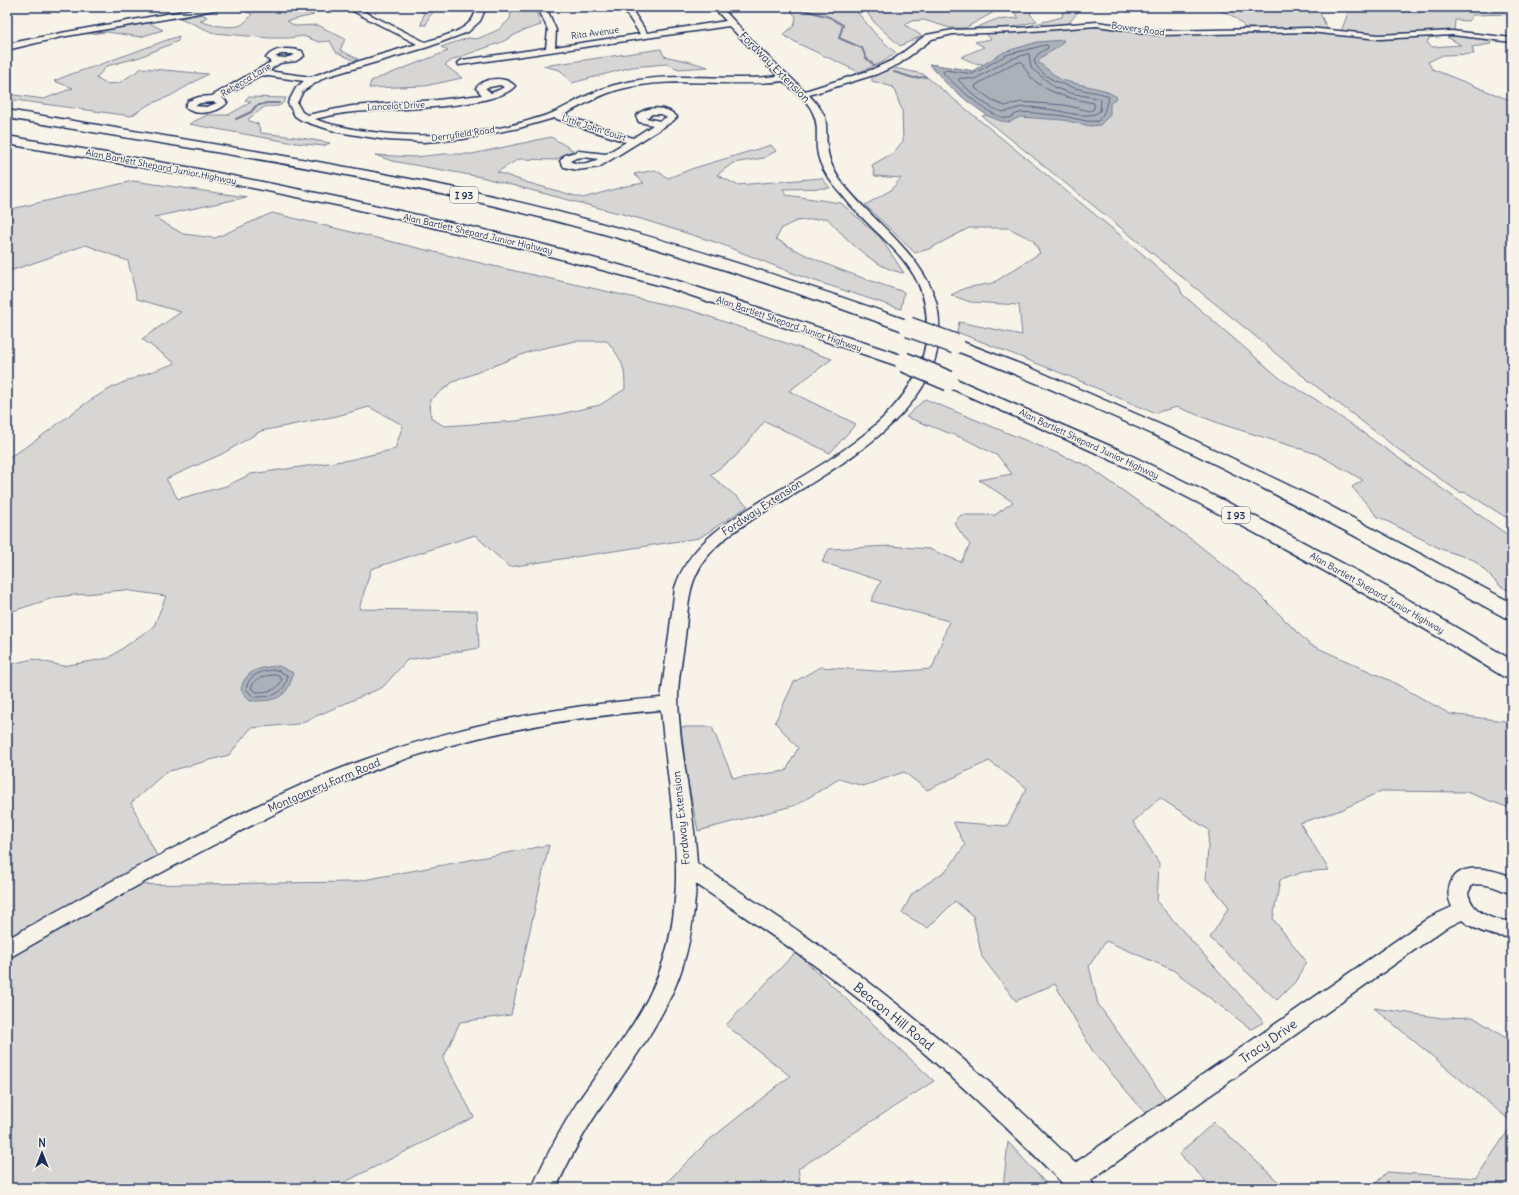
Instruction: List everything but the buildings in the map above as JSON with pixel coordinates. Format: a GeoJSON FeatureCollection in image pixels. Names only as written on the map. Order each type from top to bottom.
{"type":"FeatureCollection","features":[{"type":"Feature","properties":{"kind":"highway","name":"I 93"},"geometry":{"type":"LineString","coordinates":[[7,114],[353,173],[447,191],[625,234],[798,286],[909,326],[1086,398],[1220,460],[1361,530],[1512,612]]}},
{"type":"Feature","properties":{"kind":"highway","name":"Alan Bartlett Shepard Junior Highway"},"geometry":{"type":"LineString","coordinates":[[7,140],[193,172],[351,204],[515,242],[672,284],[904,362],[1142,468],[1253,524],[1373,589],[1512,671]]}},
{"type":"Feature","properties":{"kind":"street"},"geometry":{"type":"LineString","coordinates":[[7,47],[69,34],[183,15],[216,7]]}},
{"type":"Feature","properties":{"kind":"street"},"geometry":{"type":"LineString","coordinates":[[349,7],[425,44]]}},
{"type":"Feature","properties":{"kind":"street"},"geometry":{"type":"LineString","coordinates":[[304,118],[295,110],[293,99],[298,92],[313,80],[338,70],[456,34],[472,26],[480,16],[480,7]]}},
{"type":"Feature","properties":{"kind":"street"},"geometry":{"type":"LineString","coordinates":[[542,7],[552,30],[550,50]]}},
{"type":"Feature","properties":{"kind":"street"},"geometry":{"type":"LineString","coordinates":[[626,7],[645,36]]}},
{"type":"Feature","properties":{"kind":"street","name":"Fordway Extension"},"geometry":{"type":"LineString","coordinates":[[544,1188],[565,1144],[586,1109],[645,1024],[667,984],[679,941],[687,867],[669,703],[682,591],[688,574],[703,550],[718,536],[839,458],[875,432],[893,416],[922,374],[930,355],[934,329],[931,303],[926,288],[909,261],[852,201],[832,176],[823,155],[821,119],[813,106],[717,7]]}},
{"type":"Feature","properties":{"kind":"street","name":"Rita Avenue"},"geometry":{"type":"LineString","coordinates":[[462,63],[731,23]]}},
{"type":"Feature","properties":{"kind":"street","name":"Bowers Road"},"geometry":{"type":"LineString","coordinates":[[803,94],[874,72],[901,58],[929,36],[953,32],[1018,30],[1098,24],[1159,33],[1309,30],[1380,37],[1452,33],[1512,40]]}},
{"type":"Feature","properties":{"kind":"street","name":"Rebecca Lane"},"geometry":{"type":"LineString","coordinates":[[214,99],[278,61]]}},
{"type":"Feature","properties":{"kind":"street"},"geometry":{"type":"LineString","coordinates":[[260,72],[313,80]]}},
{"type":"Feature","properties":{"kind":"street","name":"Derryfield Road"},"geometry":{"type":"LineString","coordinates":[[304,118],[319,124],[345,130],[387,137],[417,139],[466,135],[517,125],[554,115],[602,92],[642,82],[680,79],[752,82],[786,78]]}},
{"type":"Feature","properties":{"kind":"street","name":"Lancelot Drive"},"geometry":{"type":"LineString","coordinates":[[304,118],[350,109],[444,103],[488,95]]}},
{"type":"Feature","properties":{"kind":"street","name":"Little John Court"},"geometry":{"type":"LineString","coordinates":[[554,115],[602,132],[634,141]]}},
{"type":"Feature","properties":{"kind":"street"},"geometry":{"type":"LineString","coordinates":[[607,157],[662,124]]}},
{"type":"Feature","properties":{"kind":"street","name":"Montgomery Farm Road"},"geometry":{"type":"LineString","coordinates":[[7,949],[176,855],[291,798],[370,764],[434,744],[497,728],[576,713],[669,703]]}},
{"type":"Feature","properties":{"kind":"street","name":"Beacon Hill Road"},"geometry":{"type":"LineString","coordinates":[[687,867],[808,949],[915,1031],[992,1098],[1078,1183]]}},
{"type":"Feature","properties":{"kind":"street"},"geometry":{"type":"LineString","coordinates":[[1512,886],[1501,880],[1485,876],[1471,877],[1459,888],[1458,893],[1459,898],[1466,910],[1485,924],[1501,929],[1512,929]]}},
{"type":"Feature","properties":{"kind":"street","name":"Tracy Drive"},"geometry":{"type":"LineString","coordinates":[[1078,1183],[1437,923],[1466,910]]}},
{"type":"Feature","properties":{"kind":"shaded area"},"geometry":{"type":"Polygon","coordinates":[[[238,7],[255,7],[285,12],[297,9],[314,15],[287,21],[295,26],[318,25],[345,39],[340,50],[358,59],[355,61],[336,52],[330,41],[319,42],[303,36],[270,38],[214,33],[180,18],[202,14],[207,17],[200,21],[214,25],[232,27],[241,25],[252,14],[230,9],[238,7]]]}},
{"type":"Feature","properties":{"kind":"shaded area"},"geometry":{"type":"Polygon","coordinates":[[[411,7],[430,7],[434,11],[429,17],[426,25],[421,25],[424,13],[411,7]]]}},
{"type":"Feature","properties":{"kind":"shaded area"},"geometry":{"type":"Polygon","coordinates":[[[512,7],[535,7],[541,25],[522,31],[502,42],[454,59],[445,65],[462,78],[425,86],[369,88],[371,81],[448,51],[441,47],[468,38],[477,39],[498,30],[510,19],[512,7]]]}},
{"type":"Feature","properties":{"kind":"shaded area"},"geometry":{"type":"Polygon","coordinates":[[[790,7],[853,7],[877,36],[896,53],[881,63],[859,72],[783,35],[794,26],[796,17],[790,7]]]}},
{"type":"Feature","properties":{"kind":"shaded area"},"geometry":{"type":"Polygon","coordinates":[[[863,7],[1034,7],[1030,14],[1037,21],[1006,29],[971,30],[994,20],[1019,18],[1013,11],[996,11],[965,28],[950,28],[924,20],[909,21],[905,25],[922,36],[900,46],[874,22],[863,7]]]}},
{"type":"Feature","properties":{"kind":"shaded area"},"geometry":{"type":"Polygon","coordinates":[[[1052,7],[1082,7],[1068,24],[1020,28],[1062,17],[1063,9],[1052,7]]]}},
{"type":"Feature","properties":{"kind":"shaded area"},"geometry":{"type":"Polygon","coordinates":[[[1203,7],[1317,7],[1328,30],[1245,28],[1241,23],[1227,13],[1216,9],[1203,7]]]}},
{"type":"Feature","properties":{"kind":"shaded area"},"geometry":{"type":"Polygon","coordinates":[[[1350,7],[1385,7],[1388,11],[1420,12],[1450,7],[1512,8],[1512,14],[1473,15],[1468,21],[1455,20],[1454,32],[1394,36],[1341,32],[1350,7]]]}},
{"type":"Feature","properties":{"kind":"shaded area"},"geometry":{"type":"Polygon","coordinates":[[[149,23],[163,30],[140,37],[107,32],[87,34],[89,32],[149,23]]]}},
{"type":"Feature","properties":{"kind":"shaded area"},"geometry":{"type":"Polygon","coordinates":[[[1086,26],[1117,28],[1156,35],[1317,33],[1383,40],[1430,36],[1427,43],[1432,47],[1461,45],[1447,37],[1454,34],[1489,38],[1491,44],[1472,47],[1474,54],[1443,55],[1428,62],[1432,69],[1512,101],[1512,521],[1467,493],[1459,492],[1403,453],[1299,373],[982,116],[987,115],[957,91],[929,64],[973,71],[983,64],[974,63],[961,57],[984,47],[975,42],[991,39],[985,33],[1086,26]]]}},
{"type":"Feature","properties":{"kind":"shaded area"},"geometry":{"type":"Polygon","coordinates":[[[179,36],[178,41],[140,57],[107,66],[96,78],[106,84],[119,83],[142,68],[208,74],[170,96],[148,105],[131,116],[7,99],[7,94],[44,99],[73,88],[54,81],[179,36]]]}},
{"type":"Feature","properties":{"kind":"shaded area"},"geometry":{"type":"Polygon","coordinates":[[[661,49],[664,56],[708,67],[679,69],[666,64],[632,67],[572,83],[560,70],[543,66],[661,49]]]}},
{"type":"Feature","properties":{"kind":"shaded area"},"geometry":{"type":"Polygon","coordinates":[[[894,68],[923,74],[1131,244],[1179,286],[1182,294],[1282,380],[1315,399],[1512,538],[1512,592],[1500,586],[1474,560],[1441,549],[1377,516],[1352,487],[1363,480],[1317,454],[1221,424],[1177,407],[1154,413],[1071,377],[957,332],[959,322],[1022,335],[1019,305],[970,302],[951,295],[965,288],[993,283],[1040,253],[1033,240],[1008,228],[969,228],[929,249],[915,253],[865,205],[891,190],[901,178],[875,176],[872,165],[893,153],[903,141],[902,110],[893,87],[872,81],[872,76],[894,68]]]}},
{"type":"Feature","properties":{"kind":"shaded area"},"geometry":{"type":"Polygon","coordinates":[[[248,97],[286,98],[281,105],[263,108],[249,118],[249,121],[258,124],[261,133],[330,143],[323,146],[288,142],[189,124],[207,115],[228,115],[251,102],[245,100],[248,97]]]}},
{"type":"Feature","properties":{"kind":"shaded area"},"geometry":{"type":"Polygon","coordinates":[[[551,137],[573,150],[555,160],[519,159],[497,172],[529,183],[583,198],[626,186],[644,183],[634,174],[655,170],[668,178],[694,168],[771,145],[776,151],[764,158],[733,163],[717,175],[737,185],[822,178],[830,188],[783,189],[786,195],[841,203],[880,237],[904,273],[893,271],[872,260],[843,235],[827,218],[796,221],[782,228],[776,239],[791,248],[822,262],[854,275],[904,292],[901,309],[800,276],[718,243],[641,219],[481,177],[392,161],[375,155],[415,157],[444,154],[472,154],[551,137]]]}},
{"type":"Feature","properties":{"kind":"shaded area"},"geometry":{"type":"Polygon","coordinates":[[[133,181],[247,197],[154,217],[183,234],[215,238],[272,213],[493,266],[690,310],[832,359],[789,391],[856,424],[830,453],[765,421],[735,457],[710,475],[748,506],[699,538],[509,567],[475,535],[371,569],[359,609],[477,611],[479,648],[407,660],[383,687],[298,724],[251,728],[229,755],[166,772],[131,803],[158,858],[7,939],[7,665],[33,659],[63,666],[109,658],[154,626],[166,596],[124,590],[56,597],[7,613],[7,458],[32,443],[79,408],[104,392],[129,380],[175,363],[142,339],[181,312],[137,299],[128,261],[86,245],[7,272],[7,210],[133,181]],[[575,341],[531,351],[453,382],[430,400],[431,418],[444,426],[516,421],[551,416],[600,405],[625,389],[622,363],[607,341],[575,341]],[[369,407],[337,416],[261,431],[222,454],[166,479],[178,499],[226,486],[251,474],[349,460],[395,449],[403,425],[369,407]]]}},
{"type":"Feature","properties":{"kind":"shaded area"},"geometry":{"type":"Polygon","coordinates":[[[925,399],[1088,466],[1195,542],[1255,590],[1309,644],[1391,681],[1450,714],[1512,722],[1512,809],[1466,792],[1381,791],[1341,810],[1300,823],[1329,870],[1303,872],[1280,880],[1273,919],[1306,961],[1298,979],[1277,1000],[1210,938],[1229,907],[1206,879],[1209,830],[1160,798],[1133,822],[1159,863],[1157,902],[1264,1022],[1251,1029],[1173,970],[1106,941],[1089,966],[1098,1004],[1166,1100],[1145,1113],[1092,1050],[1055,984],[1016,1001],[982,957],[973,916],[955,901],[928,928],[902,913],[912,894],[948,869],[965,845],[953,822],[1007,826],[1027,788],[989,761],[927,790],[904,772],[863,786],[839,779],[796,805],[698,831],[677,727],[712,727],[733,778],[786,771],[798,748],[775,722],[794,682],[820,667],[890,672],[932,669],[949,621],[871,601],[881,581],[822,562],[829,549],[890,546],[929,549],[961,562],[970,545],[954,523],[961,515],[995,515],[1013,502],[979,480],[1012,474],[998,456],[965,439],[906,417],[925,399]]]}},
{"type":"Feature","properties":{"kind":"shaded area"},"geometry":{"type":"Polygon","coordinates":[[[549,845],[511,1015],[460,1022],[443,1059],[474,1117],[333,1188],[7,1188],[7,949],[121,885],[353,882],[549,845]]]}},
{"type":"Feature","properties":{"kind":"shaded area"},"geometry":{"type":"Polygon","coordinates":[[[796,952],[934,1081],[798,1169],[801,1188],[661,1188],[708,1141],[790,1076],[726,1025],[796,952]]]}},
{"type":"Feature","properties":{"kind":"shaded area"},"geometry":{"type":"Polygon","coordinates":[[[1374,1008],[1442,1018],[1473,1017],[1512,1042],[1512,1122],[1374,1008]]]}},
{"type":"Feature","properties":{"kind":"shaded area"},"geometry":{"type":"Polygon","coordinates":[[[1214,1122],[1285,1188],[1213,1188],[1179,1154],[1214,1122]]]}},
{"type":"Feature","properties":{"kind":"shaded area"},"geometry":{"type":"Polygon","coordinates":[[[1512,1125],[1512,1188],[1371,1188],[1387,1172],[1476,1178],[1512,1125]]]}},
{"type":"Feature","properties":{"kind":"shaded area"},"geometry":{"type":"Polygon","coordinates":[[[1008,1142],[1050,1188],[1003,1188],[1008,1142]]]}},
{"type":"Feature","properties":{"kind":"water"},"geometry":{"type":"Polygon","coordinates":[[[1064,40],[1058,47],[1041,58],[1038,62],[1061,80],[1104,90],[1117,97],[1110,104],[1110,115],[1100,125],[1090,126],[1063,120],[1020,117],[1009,122],[1001,121],[988,116],[967,101],[946,83],[929,64],[973,71],[1004,52],[1037,42],[1064,40]]]}},
{"type":"Feature","properties":{"kind":"water"},"geometry":{"type":"Polygon","coordinates":[[[279,666],[293,673],[288,689],[284,694],[273,699],[250,701],[241,690],[246,678],[254,671],[266,667],[279,666]]]}},
{"type":"Feature","properties":{"kind":"waterway"},"geometry":{"type":"LineString","coordinates":[[807,7],[804,10],[829,17],[843,25],[839,38],[862,48],[866,58],[874,65]]}},
{"type":"Feature","properties":{"kind":"waterway"},"geometry":{"type":"LineString","coordinates":[[894,72],[914,78],[926,77]]}},
{"type":"Feature","properties":{"kind":"waterway"},"geometry":{"type":"LineString","coordinates":[[236,119],[251,112],[256,106],[267,103],[279,103]]}}]}
